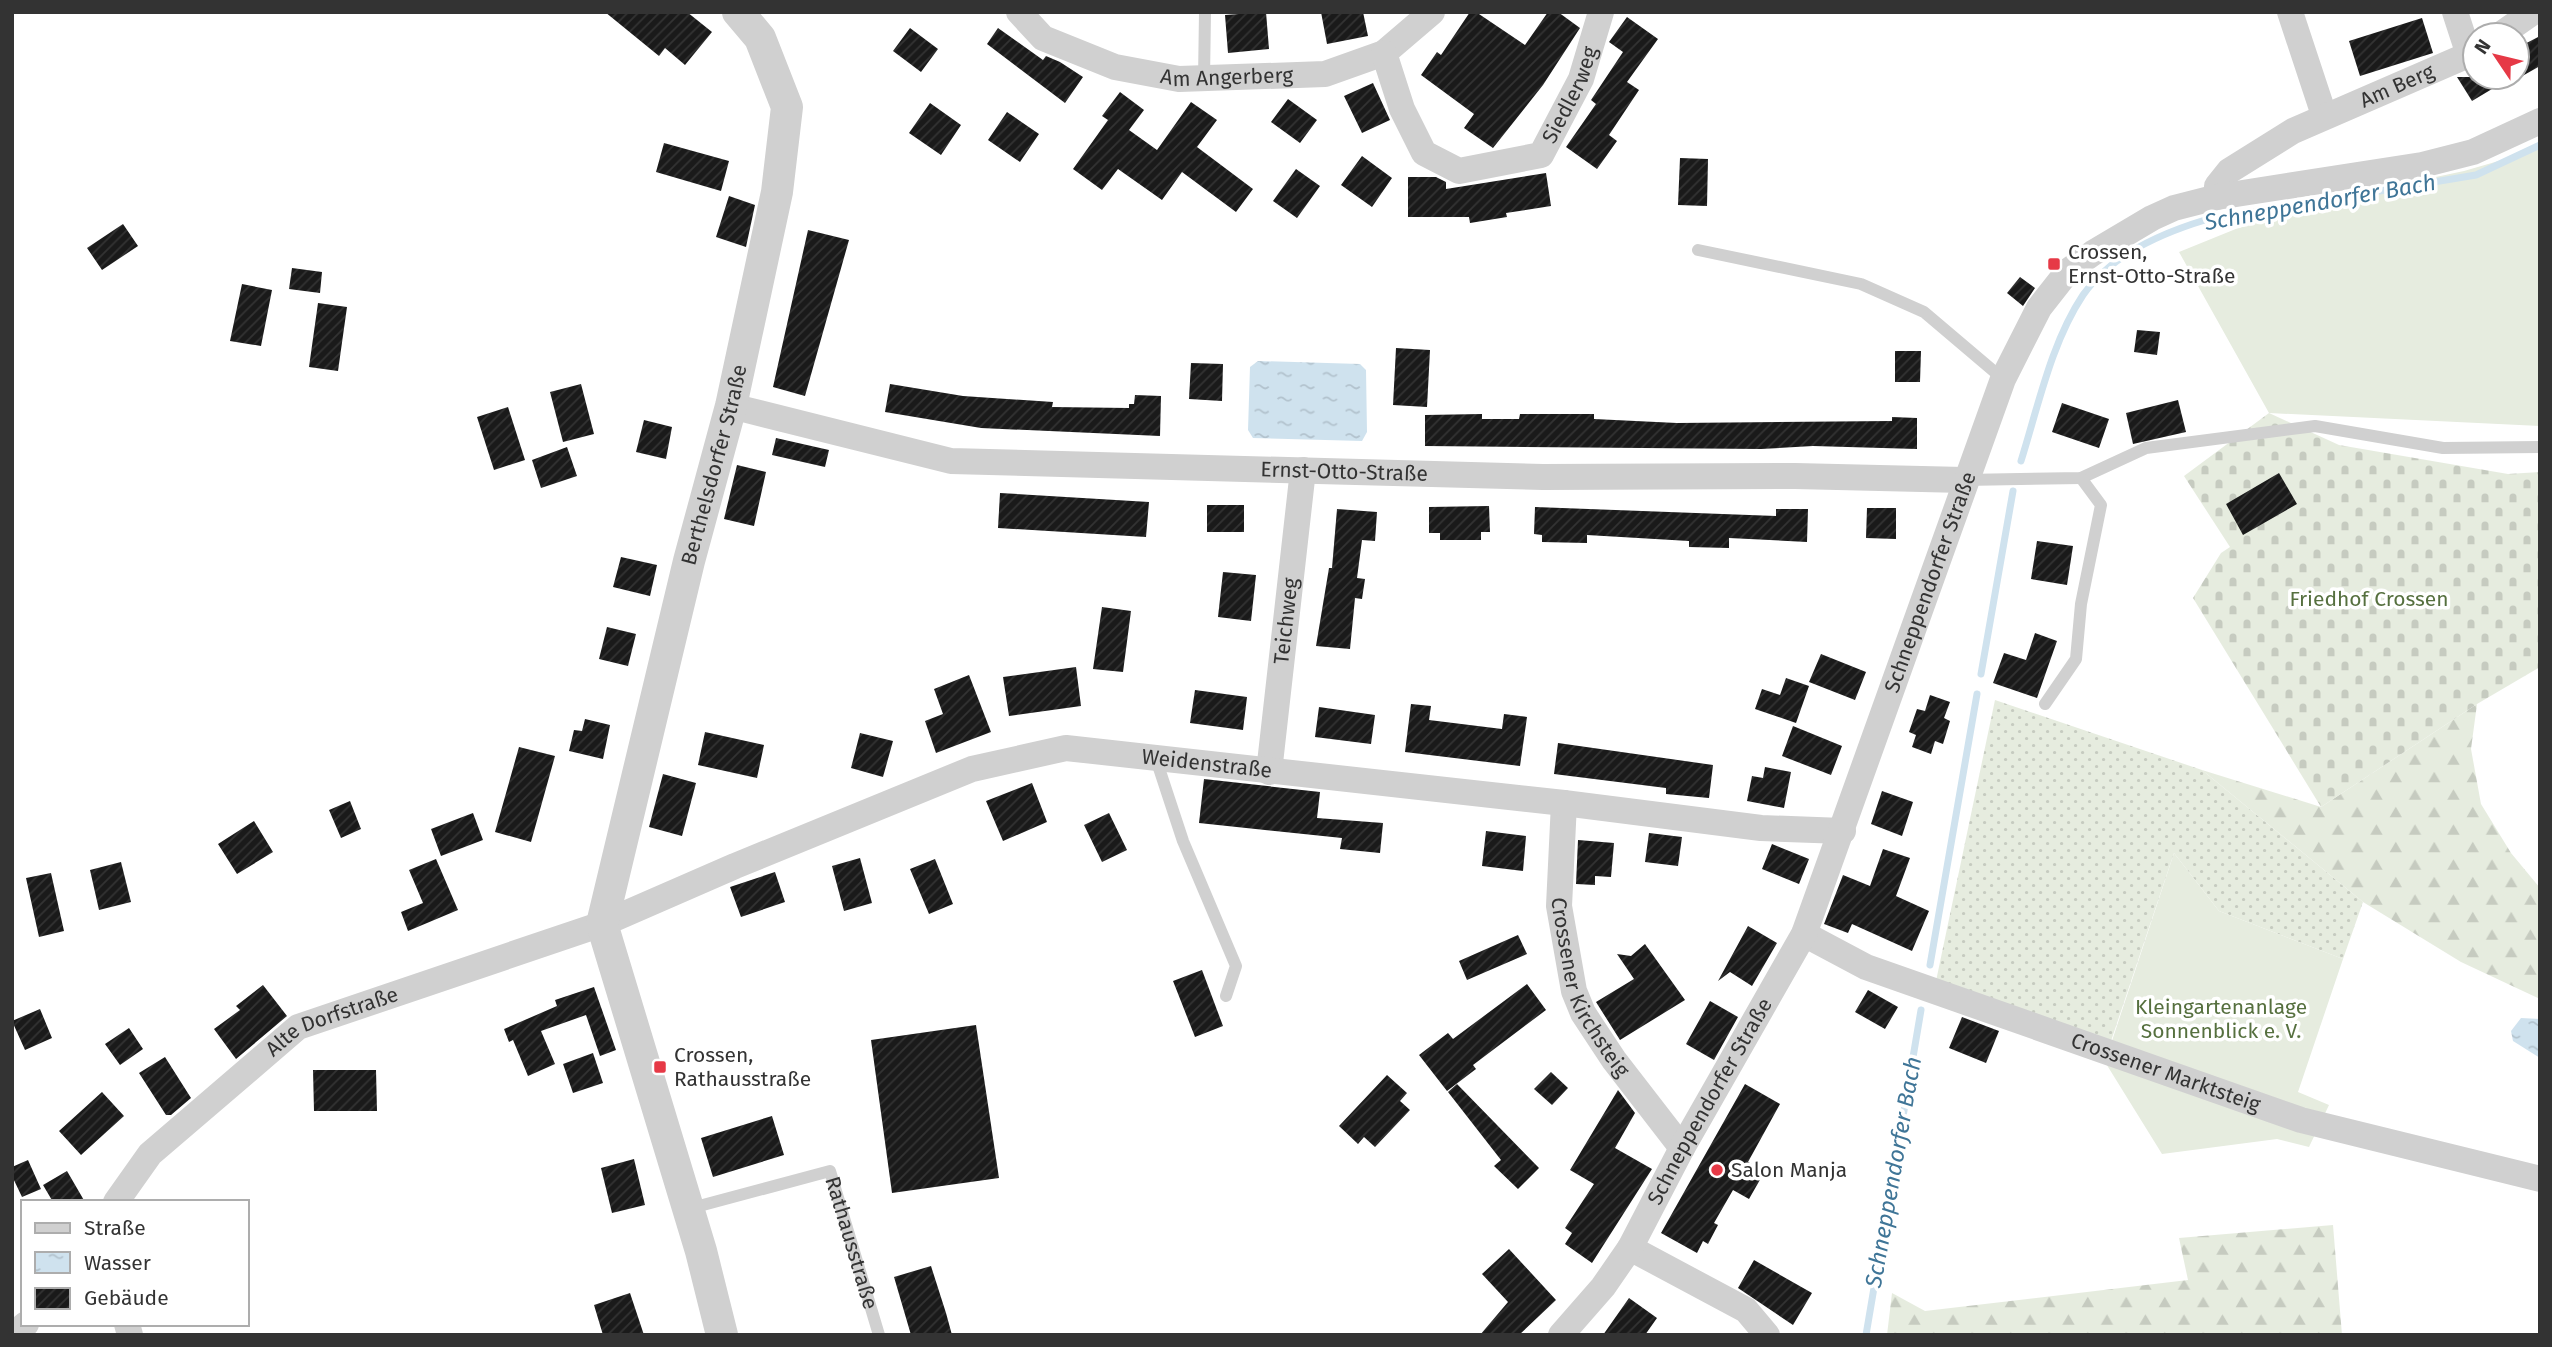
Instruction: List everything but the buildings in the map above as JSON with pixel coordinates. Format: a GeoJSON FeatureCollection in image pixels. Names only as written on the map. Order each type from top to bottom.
{"type":"FeatureCollection","features":[{"type":"Feature","properties":{"kind":"street","name":"Berthelsdorfer Straße"},"geometry":{"type":"LineString","coordinates":[[602,924],[689,561],[731,406],[777,192],[787,107],[760,38],[738,12]]}},
{"type":"Feature","properties":{"kind":"street","name":"Am Angerberg"},"geometry":{"type":"LineString","coordinates":[[1019,12],[1043,38],[1115,67],[1179,79],[1325,74],[1384,54],[1432,12]]}},
{"type":"Feature","properties":{"kind":"street","name":"Siedlerweg"},"geometry":{"type":"LineString","coordinates":[[1384,54],[1402,109],[1424,153],[1459,171],[1541,155],[1581,79],[1601,12]]}},
{"type":"Feature","properties":{"kind":"street"},"geometry":{"type":"LineString","coordinates":[[2290,12],[2324,115]]}},
{"type":"Feature","properties":{"kind":"street","name":"Am Berg"},"geometry":{"type":"LineString","coordinates":[[2217,197],[2217,186],[2229,171],[2324,115],[2461,58]]}},
{"type":"Feature","properties":{"kind":"street","name":"Schneppendorfer Straße"},"geometry":{"type":"LineString","coordinates":[[1561,1335],[1603,1287],[1630,1248],[1682,1148],[1804,934],[1843,831],[1964,480],[2003,379],[2039,308],[2068,271],[2093,253],[2174,208],[2217,197],[2422,165],[2473,152],[2540,121]]}},
{"type":"Feature","properties":{"kind":"street","name":"Ernst-Otto-Straße"},"geometry":{"type":"LineString","coordinates":[[731,406],[951,461],[1543,477],[1794,476],[1964,480]]}},
{"type":"Feature","properties":{"kind":"street","name":"Teichweg"},"geometry":{"type":"LineString","coordinates":[[1269,772],[1303,470]]}},
{"type":"Feature","properties":{"kind":"street","name":"Weidenstraße"},"geometry":{"type":"LineString","coordinates":[[602,924],[734,866],[972,769],[1066,748],[1564,803],[1761,828],[1843,831]]}},
{"type":"Feature","properties":{"kind":"street","name":"Crossener Kirchsteig"},"geometry":{"type":"LineString","coordinates":[[1564,803],[1559,906],[1574,991],[1583,1013],[1614,1060],[1682,1148]]}},
{"type":"Feature","properties":{"kind":"street"},"geometry":{"type":"LineString","coordinates":[[602,924],[688,1209],[722,1335]]}},
{"type":"Feature","properties":{"kind":"street","name":"Alte Dorfstraße"},"geometry":{"type":"LineString","coordinates":[[117,1200],[150,1154],[298,1027],[602,924]]}},
{"type":"Feature","properties":{"kind":"street","name":"Crossener Marktsteig"},"geometry":{"type":"LineString","coordinates":[[1804,934],[1866,967],[2301,1120],[2540,1179]]}},
{"type":"Feature","properties":{"kind":"street"},"geometry":{"type":"LineString","coordinates":[[1630,1248],[1746,1310],[1767,1335]]}},
{"type":"Feature","properties":{"kind":"lane"},"geometry":{"type":"LineString","coordinates":[[1204,79],[1205,12]]}},
{"type":"Feature","properties":{"kind":"lane"},"geometry":{"type":"LineString","coordinates":[[1698,250],[1861,284],[1924,312],[2003,379]]}},
{"type":"Feature","properties":{"kind":"lane"},"geometry":{"type":"LineString","coordinates":[[1964,480],[2081,478],[2146,448],[2315,426],[2443,449],[2540,447]]}},
{"type":"Feature","properties":{"kind":"lane"},"geometry":{"type":"LineString","coordinates":[[2045,704],[2076,659],[2081,604],[2101,505],[2081,478]]}},
{"type":"Feature","properties":{"kind":"lane"},"geometry":{"type":"LineString","coordinates":[[1156,758],[1183,841],[1236,966],[1226,996]]}},
{"type":"Feature","properties":{"kind":"lane","name":"Rathausstraße"},"geometry":{"type":"LineString","coordinates":[[688,1209],[830,1171],[878,1335]]}},
{"type":"Feature","properties":{"kind":"green space"},"geometry":{"type":"Polygon","coordinates":[[[2540,149],[2540,426],[2269,413],[2179,252],[2285,209],[2464,171],[2540,149]]]}},
{"type":"Feature","properties":{"kind":"green space","name":"Friedhof Crossen"},"geometry":{"type":"Polygon","coordinates":[[[2269,413],[2339,445],[2508,474],[2540,472],[2540,667],[2477,704],[2321,807],[2193,598],[2221,553],[2230,547],[2184,476],[2269,413]]]}},
{"type":"Feature","properties":{"kind":"green space"},"geometry":{"type":"Polygon","coordinates":[[[1995,700],[2202,770],[2363,902],[2343,959],[2219,911],[2174,853],[2111,1041],[1936,981],[1995,700]]]}},
{"type":"Feature","properties":{"kind":"green space"},"geometry":{"type":"Polygon","coordinates":[[[2477,704],[2471,749],[2481,804],[2511,853],[2540,888],[2540,999],[2461,962],[2363,902],[2202,770],[2321,807],[2477,704]]]}},
{"type":"Feature","properties":{"kind":"green space","name":"Kleingartenanlage Sonnenblick e. V."},"geometry":{"type":"Polygon","coordinates":[[[2174,853],[2219,911],[2343,959],[2298,1092],[2329,1105],[2309,1147],[2277,1139],[2162,1154],[2105,1062],[2174,853]]]}},
{"type":"Feature","properties":{"kind":"green space"},"geometry":{"type":"Polygon","coordinates":[[[2333,1225],[2342,1335],[1887,1335],[1892,1293],[1925,1311],[2188,1280],[2179,1238],[2333,1225]]]}},
{"type":"Feature","properties":{"kind":"water"},"geometry":{"type":"Polygon","coordinates":[[[1258,361],[1360,364],[1366,370],[1367,432],[1362,441],[1253,438],[1248,430],[1250,367],[1258,361]]]}},
{"type":"Feature","properties":{"kind":"water"},"geometry":{"type":"Polygon","coordinates":[[[2521,1018],[2540,1019],[2540,1058],[2513,1041],[2511,1031],[2521,1018]]]}},
{"type":"Feature","properties":{"kind":"waterway","name":"Schneppendorfer Bach"},"geometry":{"type":"LineString","coordinates":[[2021,461],[2046,376],[2072,314],[2094,281],[2138,248],[2205,220],[2476,175],[2540,145]]}},
{"type":"Feature","properties":{"kind":"waterway","name":"Schneppendorfer Bach"},"geometry":{"type":"LineString","coordinates":[[1981,674],[2013,491]]}},
{"type":"Feature","properties":{"kind":"waterway","name":"Schneppendorfer Bach"},"geometry":{"type":"LineString","coordinates":[[1930,965],[1977,694]]}},
{"type":"Feature","properties":{"kind":"waterway","name":"Schneppendorfer Bach"},"geometry":{"type":"LineString","coordinates":[[1866,1335],[1921,1010]]}},
{"type":"Feature","properties":{"kind":"place","name":"Crossen, Ernst-Otto-Straße"},"geometry":{"type":"Point","coordinates":[2054,264]}},
{"type":"Feature","properties":{"kind":"place","name":"Crossen, Rathausstraße"},"geometry":{"type":"Point","coordinates":[660,1067]}},
{"type":"Feature","properties":{"kind":"place","name":"Salon Manja"},"geometry":{"type":"Point","coordinates":[1717,1170]}}]}
